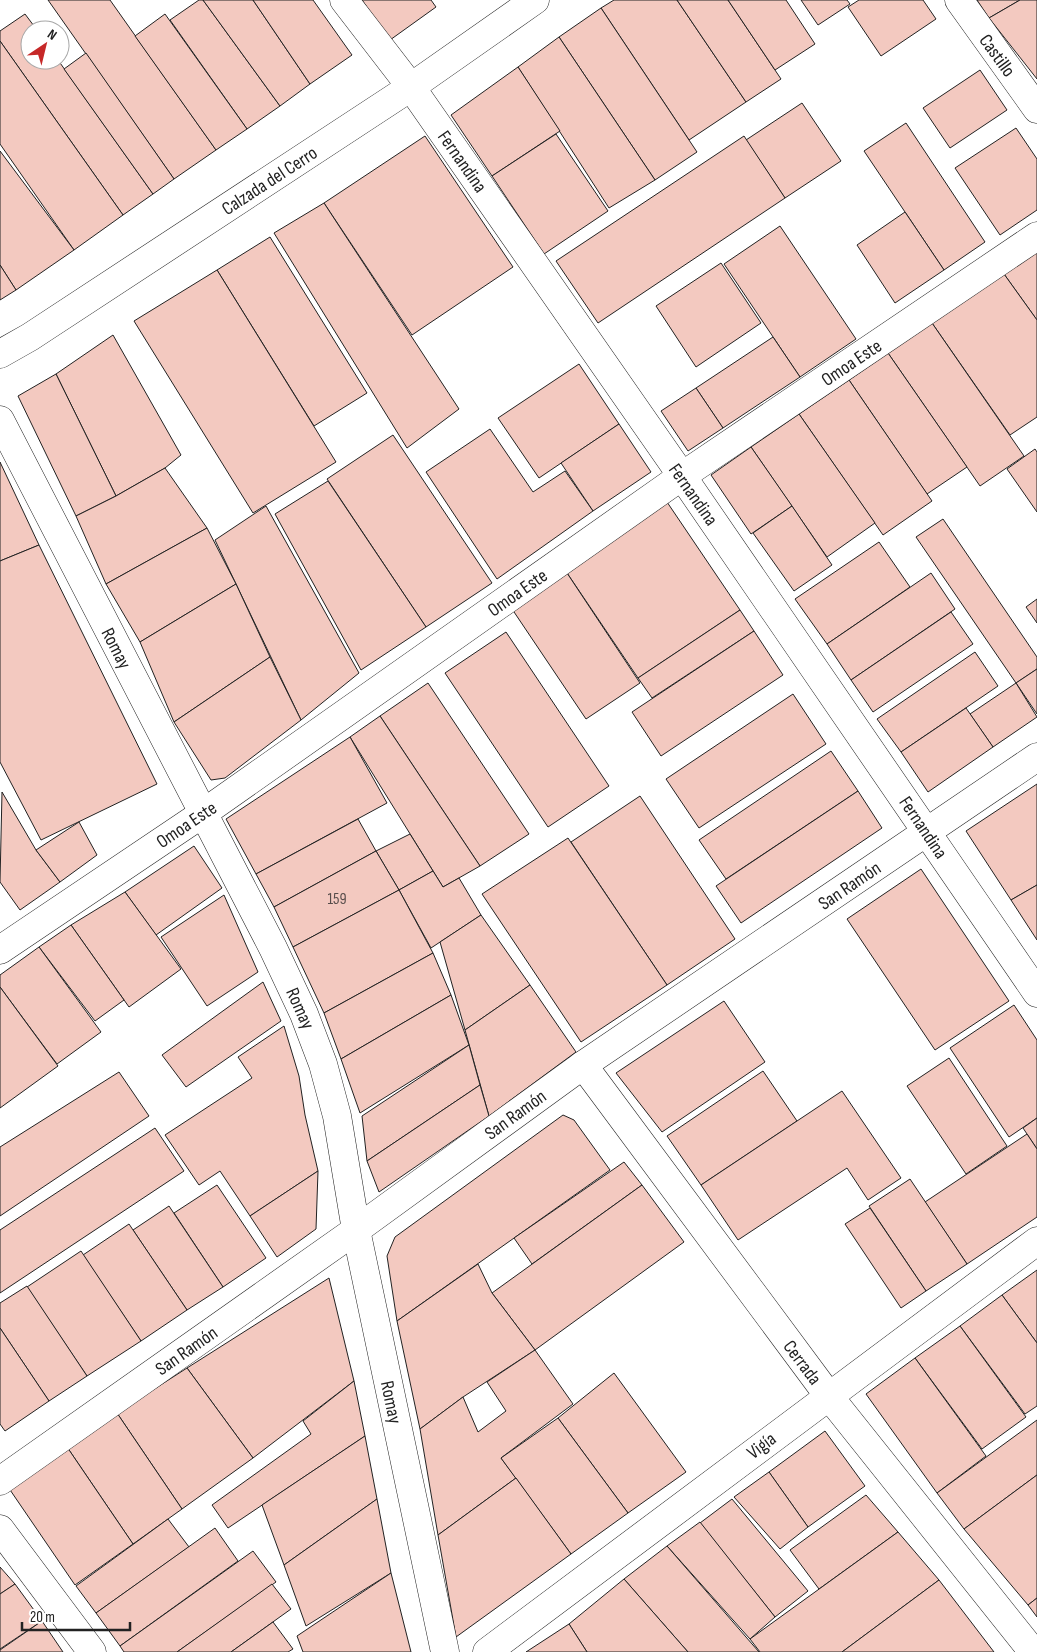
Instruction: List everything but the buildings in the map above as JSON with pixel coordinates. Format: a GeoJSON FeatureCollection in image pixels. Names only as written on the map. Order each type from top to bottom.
{"type":"FeatureCollection","features":[{"type":"Feature","properties":{"kind":"street","name":"Fernandina"},"geometry":{"type":"LineString","coordinates":[[344,0],[410,86],[682,476],[1037,992]]}},
{"type":"Feature","properties":{"kind":"street","name":"Calzada del Cerro"},"geometry":{"type":"LineString","coordinates":[[0,354],[30,337],[410,86],[535,0]]}},
{"type":"Feature","properties":{"kind":"street","name":"Castillo"},"geometry":{"type":"LineString","coordinates":[[959,0],[1037,109]]}},
{"type":"Feature","properties":{"kind":"street","name":"Omoa Este"},"geometry":{"type":"LineString","coordinates":[[0,950],[202,814],[682,476],[1037,236]]}},
{"type":"Feature","properties":{"kind":"street","name":"Romay"},"geometry":{"type":"LineString","coordinates":[[0,420],[202,814],[273,948],[304,1014],[323,1064],[337,1116],[356,1230],[445,1652]]}},
{"type":"Feature","properties":{"kind":"street","name":"San Ramón"},"geometry":{"type":"LineString","coordinates":[[0,1481],[356,1230],[583,1065],[1037,757]]}},
{"type":"Feature","properties":{"kind":"street","name":"Cerrada"},"geometry":{"type":"LineString","coordinates":[[583,1065],[828,1395],[1033,1652]]}},
{"type":"Feature","properties":{"kind":"street","name":"Vigía"},"geometry":{"type":"LineString","coordinates":[[487,1652],[828,1395],[1037,1241]]}},
{"type":"Feature","properties":{"kind":"street"},"geometry":{"type":"LineString","coordinates":[[0,1529],[92,1652]]}}]}
